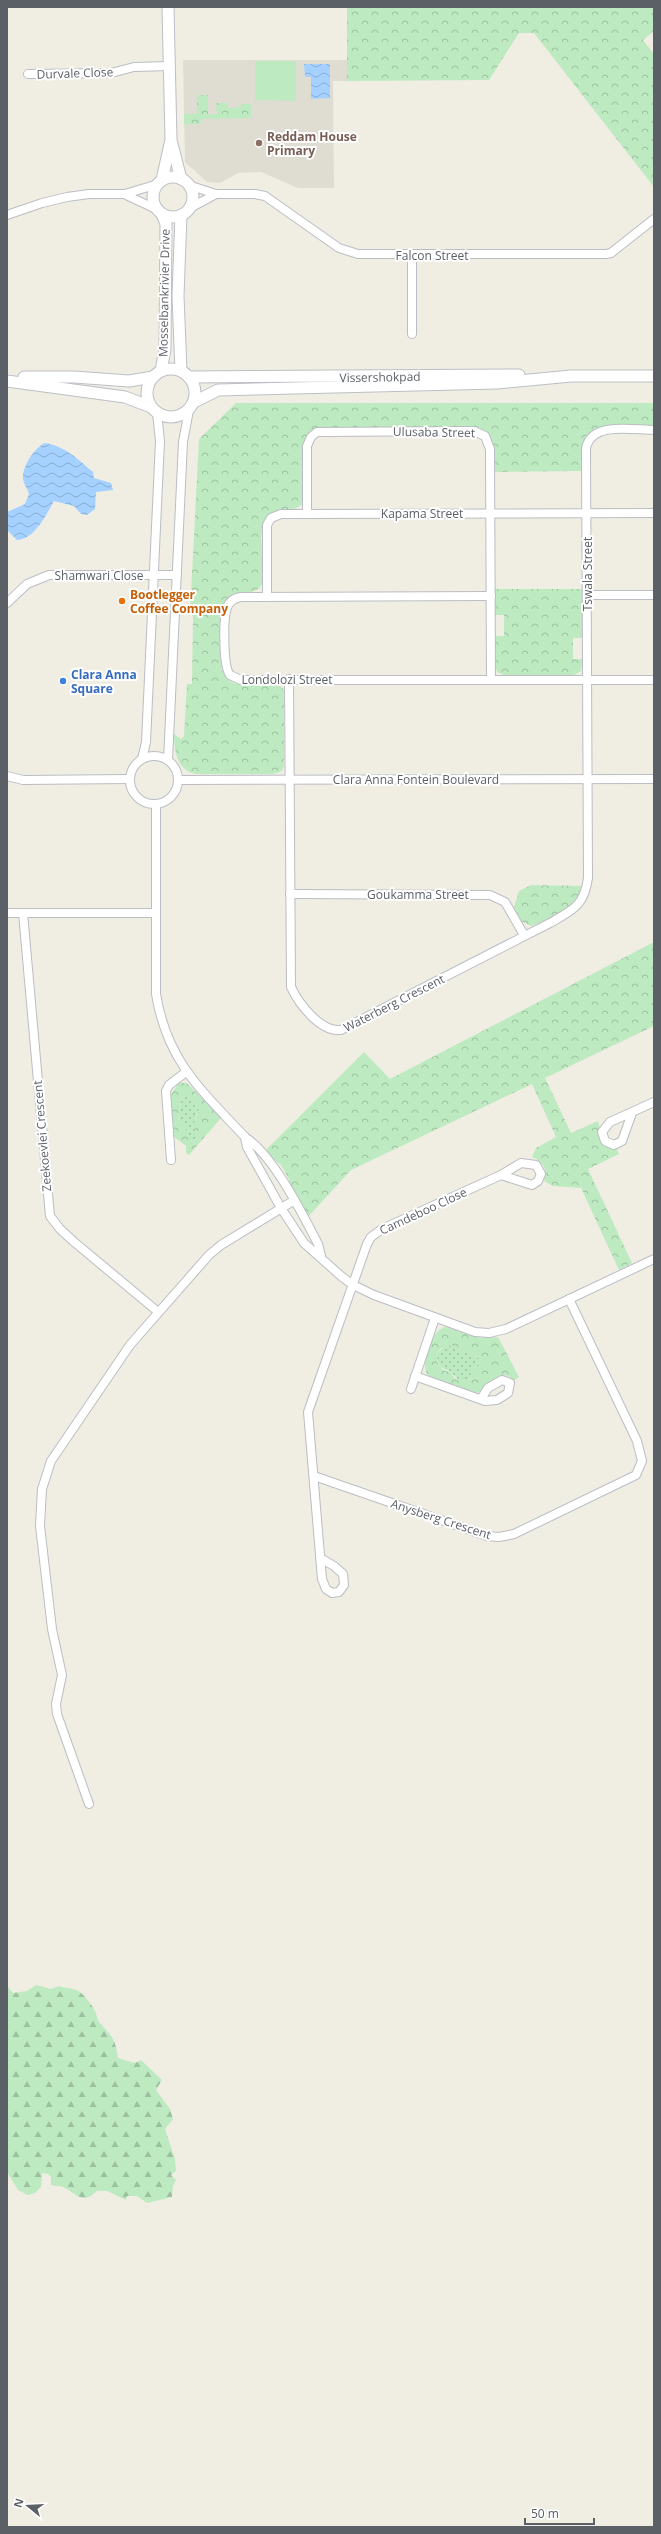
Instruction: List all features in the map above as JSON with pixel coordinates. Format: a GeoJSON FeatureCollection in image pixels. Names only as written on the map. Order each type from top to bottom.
{"type":"FeatureCollection","features":[{"type":"Feature","properties":{"kind":"main road"},"geometry":{"type":"LineString","coordinates":[[168,7],[171,140],[160,182],[153,199],[160,212],[175,217],[186,211],[192,197],[184,182],[171,140]]}},
{"type":"Feature","properties":{"kind":"main road"},"geometry":{"type":"LineString","coordinates":[[160,182],[173,178],[184,182]]}},
{"type":"Feature","properties":{"kind":"main road","name":"Mosselbankrivier Drive"},"geometry":{"type":"LineString","coordinates":[[185,374],[178,303],[186,211]]}},
{"type":"Feature","properties":{"kind":"main road","name":"Mosselbankrivier Drive"},"geometry":{"type":"LineString","coordinates":[[157,374],[165,349],[166,224],[160,212]]}},
{"type":"Feature","properties":{"kind":"main road"},"geometry":{"type":"LineString","coordinates":[[7,378],[74,377],[129,381],[157,374],[167,369],[185,374],[195,392],[191,406],[179,416],[171,418],[125,397],[7,381]]}},
{"type":"Feature","properties":{"kind":"main road"},"geometry":{"type":"LineString","coordinates":[[154,410],[147,392],[157,374]]}},
{"type":"Feature","properties":{"kind":"main road","name":"Vissershokpad"},"geometry":{"type":"LineString","coordinates":[[185,374],[524,374],[571,376],[654,376]]}},
{"type":"Feature","properties":{"kind":"main road","name":"Vissershokpad"},"geometry":{"type":"LineString","coordinates":[[191,406],[218,390],[498,383],[571,376]]}},
{"type":"Feature","properties":{"kind":"street","name":"Durvale Close"},"geometry":{"type":"LineString","coordinates":[[28,74],[111,73],[134,67],[170,66]]}},
{"type":"Feature","properties":{"kind":"street"},"geometry":{"type":"LineString","coordinates":[[7,215],[42,203],[67,197],[89,194],[125,194],[160,182]]}},
{"type":"Feature","properties":{"kind":"street","name":"Falcon Street"},"geometry":{"type":"LineString","coordinates":[[184,182],[216,194],[255,194],[265,196],[339,248],[351,254],[606,254],[611,253],[654,219]]}},
{"type":"Feature","properties":{"kind":"street"},"geometry":{"type":"LineString","coordinates":[[125,194],[160,212]]}},
{"type":"Feature","properties":{"kind":"street","name":"Falcon Street"},"geometry":{"type":"LineString","coordinates":[[186,211],[216,194]]}},
{"type":"Feature","properties":{"kind":"street"},"geometry":{"type":"LineString","coordinates":[[412,255],[412,334]]}},
{"type":"Feature","properties":{"kind":"street"},"geometry":{"type":"LineString","coordinates":[[168,760],[184,430],[191,406]]}},
{"type":"Feature","properties":{"kind":"street"},"geometry":{"type":"LineString","coordinates":[[142,759],[156,756],[168,760],[176,769],[178,780],[172,797],[156,804],[140,799],[132,790],[130,780],[134,768],[142,759],[145,748],[160,441],[154,410]]}},
{"type":"Feature","properties":{"kind":"street","name":"Tswala Street"},"geometry":{"type":"LineString","coordinates":[[587,778],[588,595],[586,448],[592,436],[603,430],[654,430]]}},
{"type":"Feature","properties":{"kind":"street","name":"Ulusaba Street"},"geometry":{"type":"LineString","coordinates":[[307,514],[309,440],[320,431],[474,431],[482,433],[490,444],[491,680]]}},
{"type":"Feature","properties":{"kind":"street","name":"Kapama Street"},"geometry":{"type":"LineString","coordinates":[[267,597],[266,529],[269,521],[281,514],[654,513]]}},
{"type":"Feature","properties":{"kind":"street","name":"Shamwari Close"},"geometry":{"type":"LineString","coordinates":[[7,603],[26,584],[48,575],[177,575]]}},
{"type":"Feature","properties":{"kind":"street"},"geometry":{"type":"LineString","coordinates":[[588,595],[654,595]]}},
{"type":"Feature","properties":{"kind":"street","name":"Londolozi Street"},"geometry":{"type":"LineString","coordinates":[[491,596],[241,597],[232,600],[227,606],[225,667],[230,675],[237,679],[654,680]]}},
{"type":"Feature","properties":{"kind":"street","name":"Waterberg Crescent"},"geometry":{"type":"LineString","coordinates":[[289,679],[291,987],[317,1020],[330,1030],[341,1030],[355,1024],[569,912],[577,906],[585,895],[588,878],[587,778]]}},
{"type":"Feature","properties":{"kind":"street"},"geometry":{"type":"LineString","coordinates":[[7,776],[22,780],[130,780]]}},
{"type":"Feature","properties":{"kind":"street","name":"Clara Anna Fontein Boulevard"},"geometry":{"type":"LineString","coordinates":[[178,780],[654,779]]}},
{"type":"Feature","properties":{"kind":"street"},"geometry":{"type":"LineString","coordinates":[[156,804],[155,981],[160,1017],[167,1037],[186,1072],[245,1137],[253,1142],[270,1161],[318,1244],[321,1256]]}},
{"type":"Feature","properties":{"kind":"street","name":"Goukamma Street"},"geometry":{"type":"LineString","coordinates":[[290,894],[490,895],[505,902],[524,935]]}},
{"type":"Feature","properties":{"kind":"street"},"geometry":{"type":"LineString","coordinates":[[7,913],[155,913]]}},
{"type":"Feature","properties":{"kind":"street","name":"Zeekoevlei Crescent"},"geometry":{"type":"LineString","coordinates":[[23,913],[50,1216],[68,1236],[157,1312]]}},
{"type":"Feature","properties":{"kind":"street"},"geometry":{"type":"LineString","coordinates":[[171,1160],[166,1091],[169,1085],[186,1072]]}},
{"type":"Feature","properties":{"kind":"street"},"geometry":{"type":"LineString","coordinates":[[632,1113],[654,1102]]}},
{"type":"Feature","properties":{"kind":"street"},"geometry":{"type":"LineString","coordinates":[[245,1137],[250,1152],[281,1208],[311,1251],[321,1256],[353,1285],[388,1302],[475,1332],[495,1332],[654,1259]]}},
{"type":"Feature","properties":{"kind":"street","name":"Camdeboo Close"},"geometry":{"type":"LineString","coordinates":[[353,1285],[367,1244],[371,1237],[382,1230],[501,1175]]}},
{"type":"Feature","properties":{"kind":"street"},"geometry":{"type":"LineString","coordinates":[[89,1804],[57,1714],[56,1704],[62,1675],[52,1629],[40,1526],[40,1503],[46,1475],[51,1461],[67,1435],[130,1345],[157,1312],[221,1245],[293,1201]]}},
{"type":"Feature","properties":{"kind":"street"},"geometry":{"type":"LineString","coordinates":[[322,1560],[308,1417],[309,1407],[353,1285]]}},
{"type":"Feature","properties":{"kind":"street","name":"Anysberg Crescent"},"geometry":{"type":"LineString","coordinates":[[314,1476],[487,1536],[499,1538],[514,1534],[636,1476],[642,1461],[637,1441],[569,1299]]}},
{"type":"Feature","properties":{"kind":"street"},"geometry":{"type":"LineString","coordinates":[[411,1389],[435,1318]]}},
{"type":"Feature","properties":{"kind":"street"},"geometry":{"type":"LineString","coordinates":[[415,1376],[481,1399]]}},
{"type":"Feature","properties":{"kind":"shaded area","name":"Reddam House Primary"},"geometry":{"type":"Polygon","coordinates":[[[183,60],[347,60],[347,81],[333,81],[334,188],[298,188],[261,172],[238,173],[220,183],[207,182],[185,162],[183,60]]]}},
{"type":"Feature","properties":{"kind":"green space"},"geometry":{"type":"Polygon","coordinates":[[[347,7],[654,7],[654,31],[643,40],[654,54],[654,187],[534,33],[519,33],[489,80],[347,81],[347,7]]]}},
{"type":"Feature","properties":{"kind":"green space"},"geometry":{"type":"Polygon","coordinates":[[[255,61],[296,61],[296,101],[255,100],[255,61]]]}},
{"type":"Feature","properties":{"kind":"green space"},"geometry":{"type":"Polygon","coordinates":[[[197,95],[208,95],[208,114],[217,114],[216,103],[228,103],[228,108],[241,107],[241,104],[251,104],[251,118],[201,119],[200,124],[184,124],[184,114],[197,114],[197,95]]]}},
{"type":"Feature","properties":{"kind":"green space"},"geometry":{"type":"Polygon","coordinates":[[[236,403],[654,403],[654,426],[626,425],[595,429],[588,434],[584,440],[582,451],[583,471],[494,472],[494,451],[491,438],[488,433],[475,427],[323,427],[310,432],[303,445],[302,504],[294,509],[276,511],[268,516],[264,523],[261,540],[263,578],[261,586],[257,590],[230,596],[224,605],[221,623],[221,664],[222,670],[227,678],[234,683],[240,684],[274,684],[280,686],[284,690],[284,766],[282,771],[274,774],[197,774],[190,772],[181,765],[176,753],[174,734],[181,739],[184,736],[187,684],[192,684],[193,616],[190,613],[199,439],[236,403]]]}},
{"type":"Feature","properties":{"kind":"green space"},"geometry":{"type":"Polygon","coordinates":[[[495,589],[583,589],[583,638],[573,638],[573,659],[583,659],[581,671],[574,675],[504,675],[497,672],[495,665],[495,636],[504,636],[504,615],[495,615],[495,589]]]}},
{"type":"Feature","properties":{"kind":"green space"},"geometry":{"type":"Polygon","coordinates":[[[531,885],[583,886],[580,893],[569,906],[554,916],[531,926],[521,921],[514,907],[519,891],[531,885]]]}},
{"type":"Feature","properties":{"kind":"green space"},"geometry":{"type":"Polygon","coordinates":[[[654,942],[654,1026],[545,1078],[571,1133],[598,1121],[604,1143],[611,1148],[617,1149],[619,1154],[588,1169],[632,1263],[619,1270],[581,1188],[553,1186],[544,1181],[544,1166],[532,1157],[536,1148],[556,1137],[532,1084],[351,1170],[307,1218],[289,1187],[289,1179],[281,1165],[273,1159],[266,1150],[364,1052],[390,1079],[654,942]]]}},
{"type":"Feature","properties":{"kind":"green space"},"geometry":{"type":"Polygon","coordinates":[[[179,1082],[188,1084],[221,1118],[189,1155],[186,1153],[186,1146],[174,1137],[171,1095],[179,1082]],[[183,1096],[180,1101],[178,1121],[188,1132],[188,1140],[193,1142],[197,1136],[194,1123],[199,1110],[191,1098],[183,1096]]]}},
{"type":"Feature","properties":{"kind":"green space"},"geometry":{"type":"Polygon","coordinates":[[[183,1096],[191,1098],[199,1110],[195,1119],[197,1136],[193,1142],[188,1140],[188,1132],[178,1121],[180,1101],[183,1096]]]}},
{"type":"Feature","properties":{"kind":"green space"},"geometry":{"type":"Polygon","coordinates":[[[446,1327],[480,1338],[498,1337],[519,1377],[514,1380],[508,1376],[502,1375],[493,1380],[481,1391],[476,1393],[429,1376],[426,1372],[425,1365],[428,1348],[436,1334],[441,1329],[446,1327]],[[451,1345],[440,1349],[437,1357],[438,1364],[443,1369],[451,1372],[454,1378],[459,1381],[472,1379],[470,1371],[471,1368],[479,1366],[481,1360],[472,1353],[461,1351],[451,1345]]]}},
{"type":"Feature","properties":{"kind":"green space"},"geometry":{"type":"Polygon","coordinates":[[[447,1345],[455,1346],[461,1351],[469,1351],[481,1360],[479,1366],[472,1368],[470,1371],[472,1379],[459,1381],[451,1372],[440,1367],[437,1360],[438,1352],[447,1345]]]}},
{"type":"Feature","properties":{"kind":"green space"},"geometry":{"type":"Polygon","coordinates":[[[36,1985],[51,1989],[59,1986],[75,1989],[80,1992],[90,2003],[99,2022],[112,2038],[116,2046],[118,2058],[135,2063],[141,2060],[162,2080],[156,2090],[170,2109],[173,2119],[165,2129],[175,2159],[176,2171],[171,2175],[176,2180],[173,2186],[172,2197],[147,2203],[137,2196],[127,2196],[126,2200],[107,2191],[97,2191],[91,2196],[82,2198],[65,2188],[51,2185],[51,2177],[48,2174],[42,2173],[41,2187],[35,2193],[28,2195],[18,2190],[7,2172],[7,1986],[13,1993],[27,1991],[36,1985]]]}},
{"type":"Feature","properties":{"kind":"water"},"geometry":{"type":"Polygon","coordinates":[[[304,64],[330,64],[330,98],[311,99],[311,77],[305,77],[304,64]]]}},
{"type":"Feature","properties":{"kind":"water"},"geometry":{"type":"Polygon","coordinates":[[[45,443],[60,447],[71,454],[93,472],[94,478],[111,483],[113,490],[96,492],[95,509],[87,515],[81,514],[74,506],[54,501],[35,531],[23,539],[17,540],[7,530],[7,512],[25,504],[29,494],[23,479],[24,469],[33,453],[45,443]]]}},
{"type":"Feature","properties":{"kind":"place","name":"Reddam House Primary"},"geometry":{"type":"Point","coordinates":[259,143]}},
{"type":"Feature","properties":{"kind":"place","name":"Bootlegger Coffee Company"},"geometry":{"type":"Point","coordinates":[122,601]}},
{"type":"Feature","properties":{"kind":"place","name":"Clara Anna Square"},"geometry":{"type":"Point","coordinates":[63,681]}}]}
